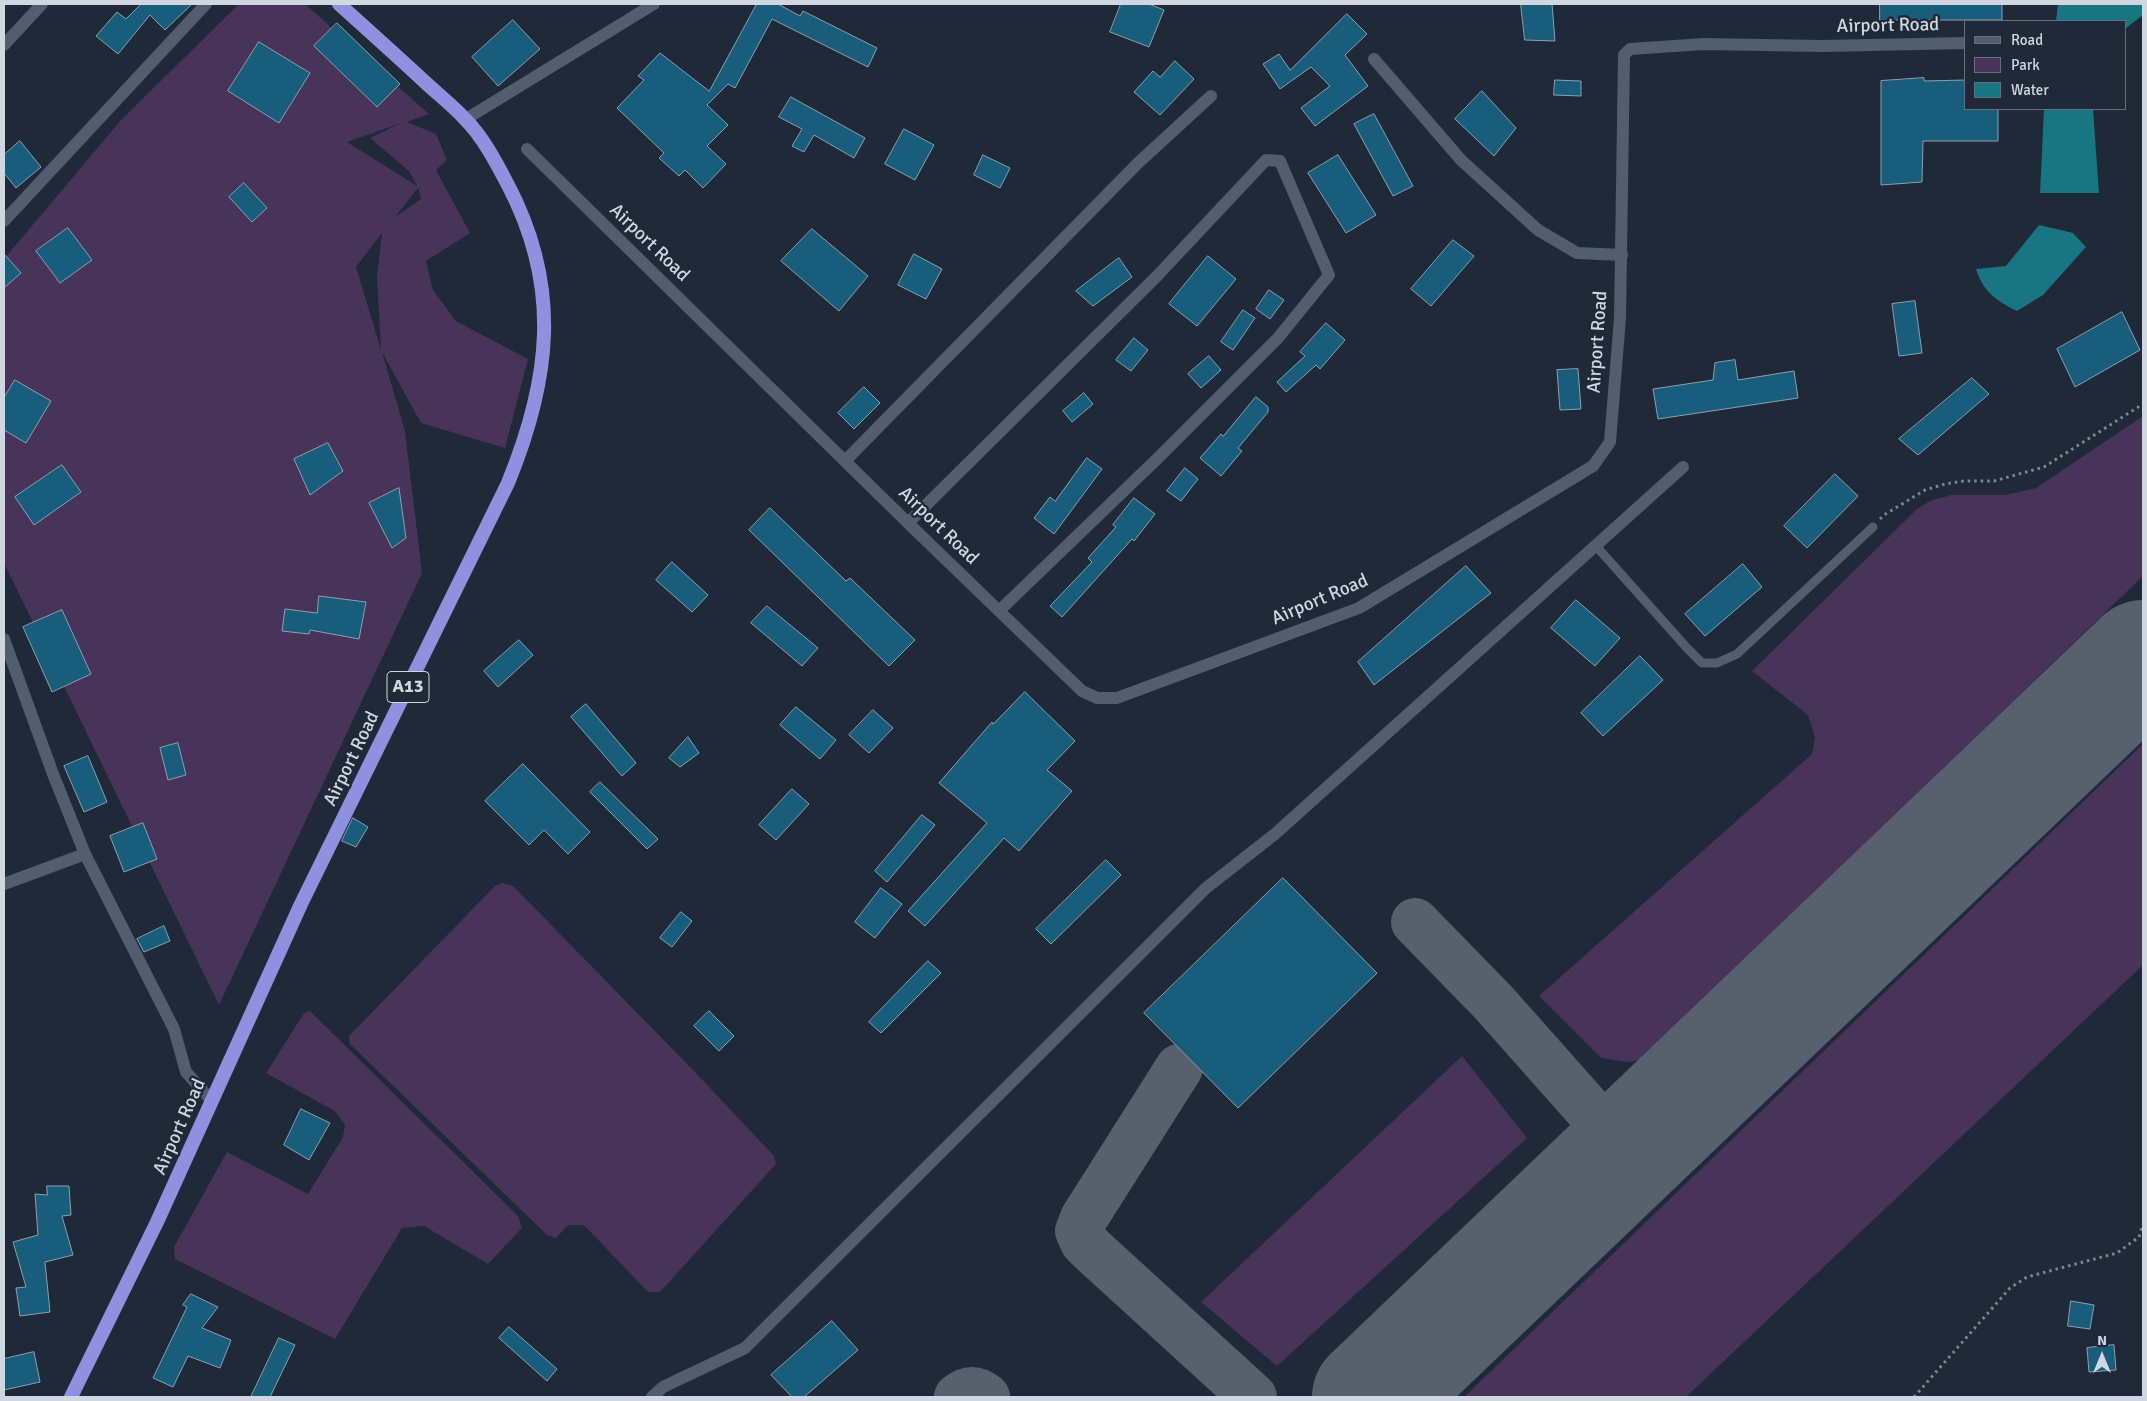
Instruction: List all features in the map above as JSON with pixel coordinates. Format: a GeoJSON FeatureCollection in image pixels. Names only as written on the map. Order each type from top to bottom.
{"type":"FeatureCollection","features":[{"type":"Feature","properties":{"kind":"highway","name":"Airport Road"},"geometry":{"type":"LineString","coordinates":[[71,1397],[157,1222],[301,904],[508,484],[534,410],[542,366],[545,330],[540,269],[520,206],[491,155],[466,119],[339,4]]}},
{"type":"Feature","properties":{"kind":"street"},"geometry":{"type":"LineString","coordinates":[[4,45],[42,4]]}},
{"type":"Feature","properties":{"kind":"street"},"geometry":{"type":"LineString","coordinates":[[4,221],[206,4]]}},
{"type":"Feature","properties":{"kind":"street"},"geometry":{"type":"LineString","coordinates":[[466,119],[654,4]]}},
{"type":"Feature","properties":{"kind":"street","name":"Airport Road"},"geometry":{"type":"LineString","coordinates":[[527,149],[844,461],[1082,691],[1097,698],[1117,698],[1359,608],[1593,466],[1610,442],[1620,318],[1624,55],[1630,49],[1704,44],[1822,46],[1964,43]]}},
{"type":"Feature","properties":{"kind":"street"},"geometry":{"type":"LineString","coordinates":[[1374,59],[1461,160],[1538,230],[1577,253],[1622,255]]}},
{"type":"Feature","properties":{"kind":"street"},"geometry":{"type":"LineString","coordinates":[[844,461],[1138,163],[1211,96]]}},
{"type":"Feature","properties":{"kind":"street"},"geometry":{"type":"LineString","coordinates":[[908,523],[1157,276],[1266,160],[1280,161],[1329,275],[1278,338],[1159,457],[1000,610]]}},
{"type":"Feature","properties":{"kind":"street"},"geometry":{"type":"LineString","coordinates":[[652,1397],[663,1387],[745,1348],[1206,888],[1275,834],[1683,467]]}},
{"type":"Feature","properties":{"kind":"street"},"geometry":{"type":"LineString","coordinates":[[4,639],[86,854],[174,1029],[186,1072],[212,1101]]}},
{"type":"Feature","properties":{"kind":"street"},"geometry":{"type":"LineString","coordinates":[[4,884],[86,854]]}},
{"type":"Feature","properties":{"kind":"lane"},"geometry":{"type":"LineString","coordinates":[[1596,546],[1687,648],[1702,662],[1717,663],[1737,654],[1873,527]]}},
{"type":"Feature","properties":{"kind":"path"},"geometry":{"type":"LineString","coordinates":[[1873,527],[1884,515],[1925,490],[1964,481],[1994,481],[2044,467],[2143,404]]}},
{"type":"Feature","properties":{"kind":"path"},"geometry":{"type":"LineString","coordinates":[[1914,1397],[2010,1288],[2027,1277],[2117,1253],[2139,1237],[2143,1224]]}},
{"type":"Feature","properties":{"kind":"green space"},"geometry":{"type":"Polygon","coordinates":[[[239,4],[305,4],[429,114],[407,122],[436,134],[447,160],[436,170],[470,233],[426,261],[433,290],[456,321],[528,359],[505,448],[421,423],[382,352],[405,431],[422,573],[219,1005],[4,563],[4,259],[122,119],[239,4]],[[401,123],[347,142],[417,186],[409,171],[370,138],[401,123]],[[418,188],[395,217],[421,199],[418,188]],[[382,233],[356,267],[381,350],[377,277],[382,233]]]}},
{"type":"Feature","properties":{"kind":"green space"},"geometry":{"type":"Polygon","coordinates":[[[2143,416],[2143,576],[1641,1060],[1627,1062],[1601,1058],[1539,996],[1812,754],[1815,737],[1808,715],[1752,671],[1917,509],[1930,501],[1951,495],[2005,495],[2036,488],[2143,416]]]}},
{"type":"Feature","properties":{"kind":"green space"},"geometry":{"type":"Polygon","coordinates":[[[2143,744],[2143,965],[1686,1397],[1464,1397],[2143,744]]]}},
{"type":"Feature","properties":{"kind":"green space"},"geometry":{"type":"Polygon","coordinates":[[[502,883],[513,886],[695,1072],[774,1156],[776,1164],[660,1292],[648,1292],[584,1225],[568,1225],[556,1238],[547,1235],[350,1044],[349,1036],[495,886],[502,883]]]}},
{"type":"Feature","properties":{"kind":"green space"},"geometry":{"type":"Polygon","coordinates":[[[310,1011],[518,1216],[522,1228],[488,1264],[424,1226],[402,1228],[335,1339],[175,1259],[174,1247],[227,1152],[308,1194],[343,1137],[345,1125],[335,1111],[266,1073],[304,1013],[310,1011]]]}},
{"type":"Feature","properties":{"kind":"green space"},"geometry":{"type":"Polygon","coordinates":[[[1462,1056],[1527,1138],[1277,1366],[1201,1302],[1462,1056]]]}},
{"type":"Feature","properties":{"kind":"water"},"geometry":{"type":"Polygon","coordinates":[[[2058,4],[2143,4],[2143,15],[2127,27],[2127,20],[2056,20],[2058,4]]]}},
{"type":"Feature","properties":{"kind":"water"},"geometry":{"type":"Polygon","coordinates":[[[2044,110],[2093,110],[2099,193],[2040,193],[2044,110]]]}},
{"type":"Feature","properties":{"kind":"water"},"geometry":{"type":"Polygon","coordinates":[[[2039,225],[2073,233],[2086,247],[2043,295],[2017,311],[1991,294],[1982,283],[1976,269],[2006,266],[2039,225]]]}},
{"type":"Feature","properties":{"kind":"building"},"geometry":{"type":"Polygon","coordinates":[[[139,4],[192,4],[165,30],[150,15],[118,54],[96,36],[117,12],[126,19],[139,4]]]}},
{"type":"Feature","properties":{"kind":"building"},"geometry":{"type":"Polygon","coordinates":[[[757,4],[778,4],[800,16],[803,11],[877,48],[868,67],[772,19],[735,88],[728,84],[707,105],[728,125],[707,146],[726,164],[703,188],[685,170],[679,176],[659,158],[664,153],[617,108],[644,80],[638,76],[660,53],[709,91],[757,4]]]}},
{"type":"Feature","properties":{"kind":"building"},"geometry":{"type":"Polygon","coordinates":[[[1121,4],[1149,4],[1164,10],[1149,47],[1110,32],[1121,4]]]}},
{"type":"Feature","properties":{"kind":"building"},"geometry":{"type":"Polygon","coordinates":[[[1521,4],[1552,4],[1555,41],[1525,40],[1521,4]]]}},
{"type":"Feature","properties":{"kind":"building"},"geometry":{"type":"Polygon","coordinates":[[[1880,4],[2002,4],[2002,20],[1880,20],[1880,4]]]}},
{"type":"Feature","properties":{"kind":"building"},"geometry":{"type":"Polygon","coordinates":[[[1347,14],[1367,34],[1345,55],[1368,86],[1315,126],[1301,108],[1330,86],[1311,67],[1280,89],[1263,64],[1279,54],[1290,70],[1347,14]]]}},
{"type":"Feature","properties":{"kind":"building"},"geometry":{"type":"Polygon","coordinates":[[[513,20],[540,49],[498,86],[472,57],[513,20]]]}},
{"type":"Feature","properties":{"kind":"building"},"geometry":{"type":"Polygon","coordinates":[[[337,23],[400,84],[377,107],[314,46],[337,23]]]}},
{"type":"Feature","properties":{"kind":"building"},"geometry":{"type":"Polygon","coordinates":[[[259,42],[310,73],[279,123],[228,91],[259,42]]]}},
{"type":"Feature","properties":{"kind":"building"},"geometry":{"type":"Polygon","coordinates":[[[1175,61],[1194,79],[1160,115],[1134,92],[1153,71],[1160,77],[1175,61]]]}},
{"type":"Feature","properties":{"kind":"building"},"geometry":{"type":"Polygon","coordinates":[[[1924,78],[1924,81],[1964,80],[1964,110],[1998,110],[1998,141],[1923,141],[1922,182],[1881,185],[1881,81],[1924,78]]]}},
{"type":"Feature","properties":{"kind":"building"},"geometry":{"type":"Polygon","coordinates":[[[1555,80],[1581,81],[1581,96],[1554,95],[1555,80]]]}},
{"type":"Feature","properties":{"kind":"building"},"geometry":{"type":"Polygon","coordinates":[[[1482,91],[1516,128],[1494,156],[1455,119],[1482,91]]]}},
{"type":"Feature","properties":{"kind":"building"},"geometry":{"type":"Polygon","coordinates":[[[791,97],[865,138],[854,158],[814,135],[804,152],[792,146],[802,129],[779,117],[791,97]]]}},
{"type":"Feature","properties":{"kind":"building"},"geometry":{"type":"Polygon","coordinates":[[[1374,114],[1413,186],[1393,196],[1354,124],[1374,114]]]}},
{"type":"Feature","properties":{"kind":"building"},"geometry":{"type":"Polygon","coordinates":[[[904,129],[934,145],[915,180],[885,164],[904,129]]]}},
{"type":"Feature","properties":{"kind":"building"},"geometry":{"type":"Polygon","coordinates":[[[20,141],[41,167],[16,188],[4,173],[4,155],[20,141]]]}},
{"type":"Feature","properties":{"kind":"building"},"geometry":{"type":"Polygon","coordinates":[[[983,155],[1010,168],[1000,188],[974,175],[983,155]]]}},
{"type":"Feature","properties":{"kind":"building"},"geometry":{"type":"Polygon","coordinates":[[[1338,155],[1376,215],[1346,233],[1308,173],[1338,155]]]}},
{"type":"Feature","properties":{"kind":"building"},"geometry":{"type":"Polygon","coordinates":[[[244,183],[267,208],[252,222],[229,197],[244,183]]]}},
{"type":"Feature","properties":{"kind":"building"},"geometry":{"type":"Polygon","coordinates":[[[68,228],[92,260],[60,283],[36,251],[68,228]]]}},
{"type":"Feature","properties":{"kind":"building"},"geometry":{"type":"Polygon","coordinates":[[[812,229],[868,276],[839,311],[781,261],[812,229]]]}},
{"type":"Feature","properties":{"kind":"building"},"geometry":{"type":"Polygon","coordinates":[[[1453,240],[1474,256],[1431,306],[1411,289],[1453,240]]]}},
{"type":"Feature","properties":{"kind":"building"},"geometry":{"type":"Polygon","coordinates":[[[4,254],[21,273],[4,288],[4,254]]]}},
{"type":"Feature","properties":{"kind":"building"},"geometry":{"type":"Polygon","coordinates":[[[914,254],[942,269],[926,299],[898,285],[914,254]]]}},
{"type":"Feature","properties":{"kind":"building"},"geometry":{"type":"Polygon","coordinates":[[[1208,256],[1236,279],[1197,326],[1169,304],[1208,256]]]}},
{"type":"Feature","properties":{"kind":"building"},"geometry":{"type":"Polygon","coordinates":[[[1119,258],[1132,277],[1093,306],[1076,291],[1119,258]]]}},
{"type":"Feature","properties":{"kind":"building"},"geometry":{"type":"Polygon","coordinates":[[[1269,290],[1284,300],[1270,319],[1256,309],[1269,290]]]}},
{"type":"Feature","properties":{"kind":"building"},"geometry":{"type":"Polygon","coordinates":[[[1915,301],[1922,353],[1899,356],[1892,304],[1915,301]]]}},
{"type":"Feature","properties":{"kind":"building"},"geometry":{"type":"Polygon","coordinates":[[[1243,310],[1255,318],[1233,350],[1221,342],[1243,310]]]}},
{"type":"Feature","properties":{"kind":"building"},"geometry":{"type":"Polygon","coordinates":[[[2122,312],[2140,350],[2075,387],[2057,349],[2122,312]]]}},
{"type":"Feature","properties":{"kind":"building"},"geometry":{"type":"Polygon","coordinates":[[[1326,323],[1345,340],[1320,369],[1316,365],[1286,392],[1277,382],[1305,356],[1300,352],[1326,323]]]}},
{"type":"Feature","properties":{"kind":"building"},"geometry":{"type":"Polygon","coordinates":[[[1134,338],[1148,350],[1131,371],[1116,360],[1134,338]]]}},
{"type":"Feature","properties":{"kind":"building"},"geometry":{"type":"Polygon","coordinates":[[[1209,356],[1221,370],[1201,388],[1188,374],[1209,356]]]}},
{"type":"Feature","properties":{"kind":"building"},"geometry":{"type":"Polygon","coordinates":[[[1735,360],[1738,380],[1794,371],[1798,398],[1658,419],[1653,389],[1713,380],[1715,363],[1735,360]]]}},
{"type":"Feature","properties":{"kind":"building"},"geometry":{"type":"Polygon","coordinates":[[[1578,369],[1581,409],[1560,410],[1557,370],[1578,369]]]}},
{"type":"Feature","properties":{"kind":"building"},"geometry":{"type":"Polygon","coordinates":[[[1972,378],[1989,394],[1918,455],[1899,439],[1972,378]]]}},
{"type":"Feature","properties":{"kind":"building"},"geometry":{"type":"Polygon","coordinates":[[[15,380],[51,401],[26,443],[4,430],[4,398],[15,380]]]}},
{"type":"Feature","properties":{"kind":"building"},"geometry":{"type":"Polygon","coordinates":[[[864,387],[880,403],[854,429],[838,413],[864,387]]]}},
{"type":"Feature","properties":{"kind":"building"},"geometry":{"type":"Polygon","coordinates":[[[1084,393],[1093,404],[1072,422],[1063,411],[1084,393]]]}},
{"type":"Feature","properties":{"kind":"building"},"geometry":{"type":"Polygon","coordinates":[[[1256,397],[1268,407],[1268,412],[1238,448],[1242,451],[1221,476],[1200,458],[1221,434],[1223,436],[1256,397]]]}},
{"type":"Feature","properties":{"kind":"building"},"geometry":{"type":"Polygon","coordinates":[[[328,443],[343,471],[310,495],[294,459],[328,443]]]}},
{"type":"Feature","properties":{"kind":"building"},"geometry":{"type":"Polygon","coordinates":[[[1087,458],[1102,469],[1054,534],[1034,518],[1050,497],[1055,501],[1087,458]]]}},
{"type":"Feature","properties":{"kind":"building"},"geometry":{"type":"Polygon","coordinates":[[[62,465],[81,492],[34,525],[15,497],[62,465]]]}},
{"type":"Feature","properties":{"kind":"building"},"geometry":{"type":"Polygon","coordinates":[[[1185,468],[1198,479],[1181,501],[1167,491],[1185,468]]]}},
{"type":"Feature","properties":{"kind":"building"},"geometry":{"type":"Polygon","coordinates":[[[1835,474],[1858,496],[1807,548],[1784,526],[1835,474]]]}},
{"type":"Feature","properties":{"kind":"building"},"geometry":{"type":"Polygon","coordinates":[[[399,488],[406,538],[392,548],[369,503],[399,488]]]}},
{"type":"Feature","properties":{"kind":"building"},"geometry":{"type":"Polygon","coordinates":[[[1134,498],[1155,514],[1134,541],[1132,539],[1062,617],[1050,606],[1092,562],[1088,558],[1116,527],[1113,525],[1134,498]]]}},
{"type":"Feature","properties":{"kind":"building"},"geometry":{"type":"Polygon","coordinates":[[[770,508],[846,581],[850,578],[915,640],[889,666],[749,530],[770,508]]]}},
{"type":"Feature","properties":{"kind":"building"},"geometry":{"type":"Polygon","coordinates":[[[672,562],[708,595],[692,612],[656,580],[672,562]]]}},
{"type":"Feature","properties":{"kind":"building"},"geometry":{"type":"Polygon","coordinates":[[[1743,564],[1762,587],[1705,636],[1685,614],[1743,564]]]}},
{"type":"Feature","properties":{"kind":"building"},"geometry":{"type":"Polygon","coordinates":[[[1466,566],[1491,593],[1374,685],[1358,662],[1466,566]]]}},
{"type":"Feature","properties":{"kind":"building"},"geometry":{"type":"Polygon","coordinates":[[[319,596],[366,602],[359,639],[310,630],[309,634],[282,631],[285,609],[317,613],[319,596]]]}},
{"type":"Feature","properties":{"kind":"building"},"geometry":{"type":"Polygon","coordinates":[[[1576,600],[1620,638],[1595,666],[1551,628],[1576,600]]]}},
{"type":"Feature","properties":{"kind":"building"},"geometry":{"type":"Polygon","coordinates":[[[767,606],[818,648],[802,666],[751,623],[767,606]]]}},
{"type":"Feature","properties":{"kind":"building"},"geometry":{"type":"Polygon","coordinates":[[[62,610],[91,674],[52,692],[23,627],[62,610]]]}},
{"type":"Feature","properties":{"kind":"building"},"geometry":{"type":"Polygon","coordinates":[[[519,640],[533,655],[498,687],[484,671],[519,640]]]}},
{"type":"Feature","properties":{"kind":"building"},"geometry":{"type":"Polygon","coordinates":[[[1640,656],[1663,680],[1603,736],[1581,713],[1640,656]]]}},
{"type":"Feature","properties":{"kind":"building"},"geometry":{"type":"Polygon","coordinates":[[[1025,692],[1075,741],[1047,770],[1072,791],[1019,851],[1004,838],[925,926],[908,911],[987,823],[939,783],[992,722],[993,724],[1025,692]]]}},
{"type":"Feature","properties":{"kind":"building"},"geometry":{"type":"Polygon","coordinates":[[[586,704],[636,763],[622,776],[571,717],[586,704]]]}},
{"type":"Feature","properties":{"kind":"building"},"geometry":{"type":"Polygon","coordinates":[[[796,707],[836,740],[820,759],[780,725],[796,707]]]}},
{"type":"Feature","properties":{"kind":"building"},"geometry":{"type":"Polygon","coordinates":[[[873,710],[893,728],[869,753],[849,735],[873,710]]]}},
{"type":"Feature","properties":{"kind":"building"},"geometry":{"type":"Polygon","coordinates":[[[688,737],[699,753],[680,767],[669,758],[688,737]]]}},
{"type":"Feature","properties":{"kind":"building"},"geometry":{"type":"Polygon","coordinates":[[[178,743],[186,775],[168,780],[160,748],[178,743]]]}},
{"type":"Feature","properties":{"kind":"building"},"geometry":{"type":"Polygon","coordinates":[[[88,756],[107,802],[84,812],[64,766],[88,756]]]}},
{"type":"Feature","properties":{"kind":"building"},"geometry":{"type":"Polygon","coordinates":[[[523,764],[590,832],[568,854],[544,830],[529,845],[485,801],[523,764]]]}},
{"type":"Feature","properties":{"kind":"building"},"geometry":{"type":"Polygon","coordinates":[[[600,782],[658,839],[647,849],[590,792],[600,782]]]}},
{"type":"Feature","properties":{"kind":"building"},"geometry":{"type":"Polygon","coordinates":[[[792,789],[809,804],[776,840],[759,825],[792,789]]]}},
{"type":"Feature","properties":{"kind":"building"},"geometry":{"type":"Polygon","coordinates":[[[922,815],[935,825],[887,882],[875,871],[922,815]]]}},
{"type":"Feature","properties":{"kind":"building"},"geometry":{"type":"Polygon","coordinates":[[[353,818],[368,827],[356,847],[342,841],[353,818]]]}},
{"type":"Feature","properties":{"kind":"building"},"geometry":{"type":"Polygon","coordinates":[[[143,823],[157,859],[124,872],[110,836],[143,823]]]}},
{"type":"Feature","properties":{"kind":"building"},"geometry":{"type":"Polygon","coordinates":[[[1106,860],[1121,875],[1051,944],[1036,929],[1106,860]]]}},
{"type":"Feature","properties":{"kind":"building"},"geometry":{"type":"Polygon","coordinates":[[[1283,878],[1377,973],[1238,1108],[1144,1013],[1283,878]]]}},
{"type":"Feature","properties":{"kind":"building"},"geometry":{"type":"Polygon","coordinates":[[[881,888],[902,904],[875,938],[855,922],[881,888]]]}},
{"type":"Feature","properties":{"kind":"building"},"geometry":{"type":"Polygon","coordinates":[[[681,912],[692,921],[672,947],[660,938],[681,912]]]}},
{"type":"Feature","properties":{"kind":"building"},"geometry":{"type":"Polygon","coordinates":[[[164,926],[170,941],[144,952],[137,939],[164,926]]]}},
{"type":"Feature","properties":{"kind":"building"},"geometry":{"type":"Polygon","coordinates":[[[928,961],[941,973],[881,1033],[869,1022],[928,961]]]}},
{"type":"Feature","properties":{"kind":"building"},"geometry":{"type":"Polygon","coordinates":[[[709,1011],[734,1036],[719,1051],[694,1026],[709,1011]]]}},
{"type":"Feature","properties":{"kind":"building"},"geometry":{"type":"Polygon","coordinates":[[[301,1109],[330,1123],[309,1160],[284,1145],[301,1109]]]}},
{"type":"Feature","properties":{"kind":"building"},"geometry":{"type":"Polygon","coordinates":[[[47,1186],[69,1186],[71,1215],[62,1216],[73,1255],[45,1262],[50,1312],[20,1316],[16,1288],[26,1287],[13,1242],[38,1235],[35,1194],[47,1195],[47,1186]]]}},
{"type":"Feature","properties":{"kind":"building"},"geometry":{"type":"Polygon","coordinates":[[[191,1294],[218,1307],[202,1328],[231,1340],[220,1368],[188,1356],[173,1387],[153,1378],[187,1307],[183,1305],[191,1294]]]}},
{"type":"Feature","properties":{"kind":"building"},"geometry":{"type":"Polygon","coordinates":[[[2071,1301],[2094,1305],[2090,1329],[2068,1326],[2071,1301]]]}},
{"type":"Feature","properties":{"kind":"building"},"geometry":{"type":"Polygon","coordinates":[[[832,1321],[858,1350],[804,1397],[792,1397],[771,1375],[832,1321]]]}},
{"type":"Feature","properties":{"kind":"building"},"geometry":{"type":"Polygon","coordinates":[[[509,1327],[557,1369],[547,1381],[499,1338],[509,1327]]]}},
{"type":"Feature","properties":{"kind":"building"},"geometry":{"type":"Polygon","coordinates":[[[279,1338],[295,1345],[270,1397],[251,1397],[279,1338]]]}},
{"type":"Feature","properties":{"kind":"building"},"geometry":{"type":"Polygon","coordinates":[[[2114,1345],[2116,1370],[2089,1372],[2087,1348],[2114,1345]]]}},
{"type":"Feature","properties":{"kind":"building"},"geometry":{"type":"Polygon","coordinates":[[[34,1352],[40,1382],[4,1390],[4,1359],[34,1352]]]}},
{"type":"Feature","properties":{"kind":"taxiway"},"geometry":{"type":"LineString","coordinates":[[1415,922],[1494,1003],[1612,1136],[1616,1145],[1614,1165]]}},
{"type":"Feature","properties":{"kind":"taxiway"},"geometry":{"type":"LineString","coordinates":[[1179,1068],[1084,1218],[1079,1231],[1084,1242],[1092,1250],[1253,1397]]}},
{"type":"Feature","properties":{"kind":"taxiway"},"geometry":{"type":"LineString","coordinates":[[958,1397],[965,1392],[972,1391],[979,1392],[986,1397]]}},
{"type":"Feature","properties":{"kind":"runway"},"geometry":{"type":"LineString","coordinates":[[1371,1397],[2143,659]]}}]}
